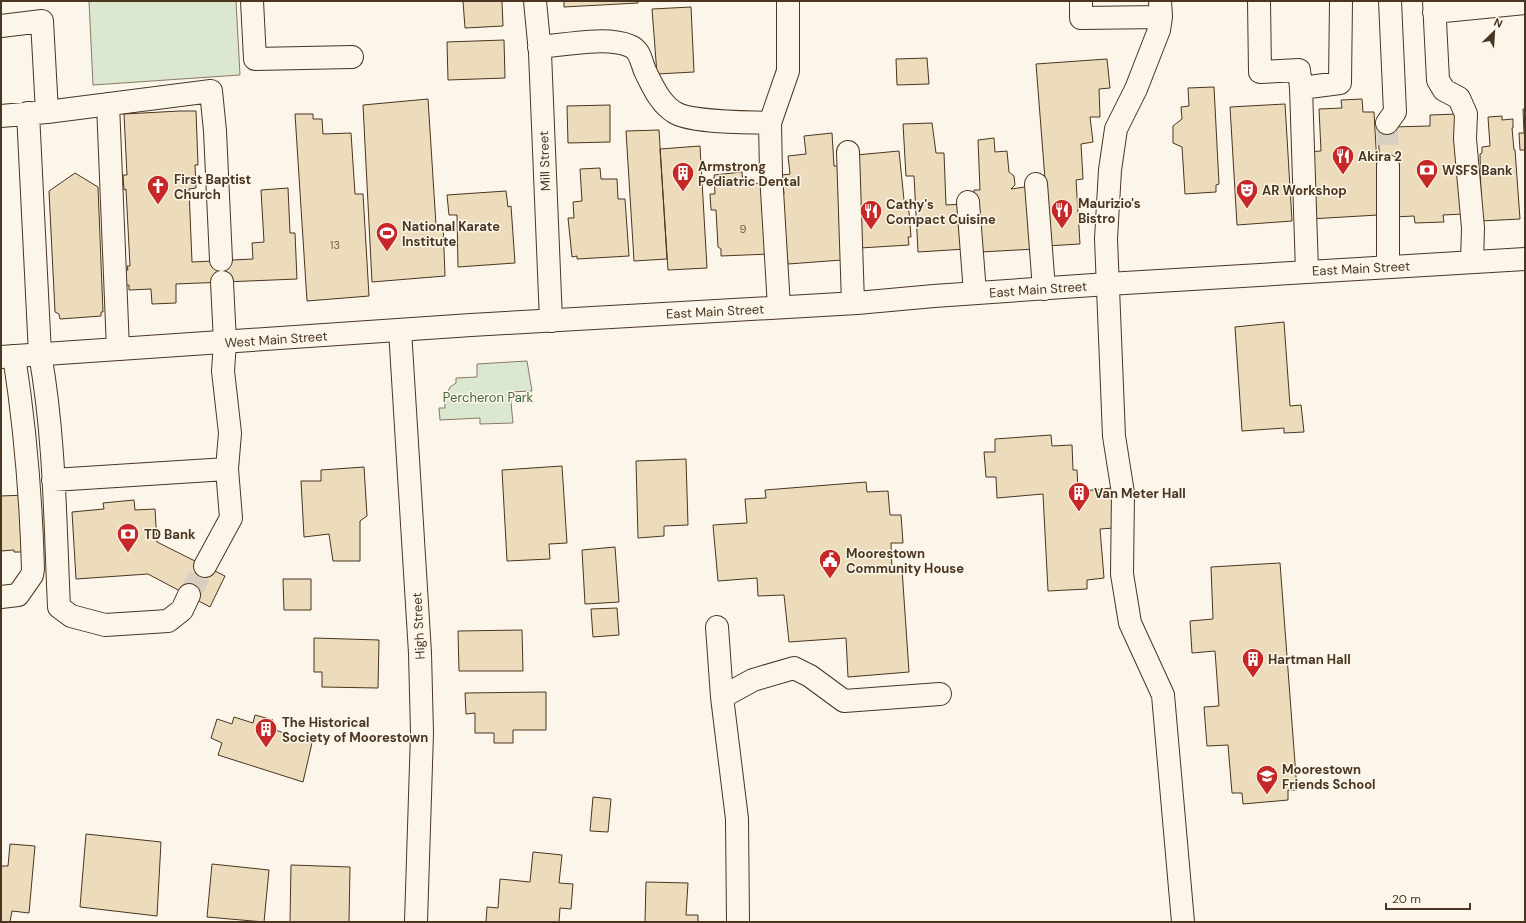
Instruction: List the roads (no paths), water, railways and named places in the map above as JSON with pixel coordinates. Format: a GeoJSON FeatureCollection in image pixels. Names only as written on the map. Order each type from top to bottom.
{"type":"FeatureCollection","features":[{"type":"Feature","properties":{"kind":"main road"},"geometry":{"type":"LineString","coordinates":[[252,1],[255,59],[352,57]]}},
{"type":"Feature","properties":{"kind":"main road","name":"Mill Street"},"geometry":{"type":"LineString","coordinates":[[535,1],[539,47],[551,321]]}},
{"type":"Feature","properties":{"kind":"main road"},"geometry":{"type":"LineString","coordinates":[[779,307],[771,174],[770,123],[788,72],[788,1]]}},
{"type":"Feature","properties":{"kind":"main road"},"geometry":{"type":"LineString","coordinates":[[1081,1],[1081,18],[1160,9],[1159,30],[1139,82],[1116,129],[1110,170],[1106,239],[1114,436],[1123,493],[1122,574],[1130,623],[1163,695],[1183,922]]}},
{"type":"Feature","properties":{"kind":"main road"},"geometry":{"type":"LineString","coordinates":[[1259,1],[1260,72],[1299,70],[1301,88],[1307,272]]}},
{"type":"Feature","properties":{"kind":"main road"},"geometry":{"type":"LineString","coordinates":[[1301,88],[1340,83],[1341,1]]}},
{"type":"Feature","properties":{"kind":"main road"},"geometry":{"type":"LineString","coordinates":[[1387,123],[1395,112],[1390,1]]}},
{"type":"Feature","properties":{"kind":"main road"},"geometry":{"type":"LineString","coordinates":[[1472,262],[1473,228],[1465,139],[1466,114],[1459,98],[1444,90],[1438,80],[1434,7],[1525,3]]}},
{"type":"Feature","properties":{"kind":"main road"},"geometry":{"type":"LineString","coordinates":[[1,26],[42,22],[37,113],[40,354],[47,391],[59,607],[71,616],[104,625],[168,621],[182,610],[189,595]]}},
{"type":"Feature","properties":{"kind":"main road"},"geometry":{"type":"LineString","coordinates":[[539,47],[604,42],[630,46],[638,51],[654,89],[664,104],[675,113],[697,119],[770,123]]}},
{"type":"Feature","properties":{"kind":"main road"},"geometry":{"type":"LineString","coordinates":[[1,116],[37,113],[210,91],[215,131],[221,260]]}},
{"type":"Feature","properties":{"kind":"main road"},"geometry":{"type":"LineString","coordinates":[[108,104],[118,349]]}},
{"type":"Feature","properties":{"kind":"main road"},"geometry":{"type":"LineString","coordinates":[[848,152],[853,303]]}},
{"type":"Feature","properties":{"kind":"main road"},"geometry":{"type":"LineString","coordinates":[[1388,166],[1388,267]]}},
{"type":"Feature","properties":{"kind":"main road"},"geometry":{"type":"LineString","coordinates":[[1036,184],[1044,289]]}},
{"type":"Feature","properties":{"kind":"main road"},"geometry":{"type":"LineString","coordinates":[[968,202],[975,293]]}},
{"type":"Feature","properties":{"kind":"main road","name":"East Main Street"},"geometry":{"type":"LineString","coordinates":[[551,321],[853,303],[1108,284],[1525,259]]}},
{"type":"Feature","properties":{"kind":"main road"},"geometry":{"type":"LineString","coordinates":[[205,566],[231,518],[227,469],[230,433],[223,371],[225,342],[222,282]]}},
{"type":"Feature","properties":{"kind":"main road","name":"West Main Street"},"geometry":{"type":"LineString","coordinates":[[8,356],[551,321]]}},
{"type":"Feature","properties":{"kind":"main road","name":"High Street"},"geometry":{"type":"LineString","coordinates":[[400,330],[420,653],[422,733],[416,922]]}},
{"type":"Feature","properties":{"kind":"main road"},"geometry":{"type":"LineString","coordinates":[[1,597],[18,596],[32,575],[33,569],[31,509],[20,393],[8,356]]}},
{"type":"Feature","properties":{"kind":"main road"},"geometry":{"type":"LineString","coordinates":[[53,480],[227,469]]}},
{"type":"Feature","properties":{"kind":"main road"},"geometry":{"type":"LineString","coordinates":[[717,627],[722,697],[737,818],[738,913]]}},
{"type":"Feature","properties":{"kind":"main road"},"geometry":{"type":"LineString","coordinates":[[722,697],[753,680],[794,668],[810,676],[844,701],[940,694]]}},
{"type":"Feature","properties":{"kind":"tunnel"},"geometry":{"type":"LineString","coordinates":[[1387,123],[1388,166]]}},
{"type":"Feature","properties":{"kind":"tunnel"},"geometry":{"type":"LineString","coordinates":[[189,595],[205,566]]}},
{"type":"Feature","properties":{"kind":"place","name":"Akira 2"},"geometry":{"type":"Point","coordinates":[1343,176]}},
{"type":"Feature","properties":{"kind":"place","name":"WSFS Bank"},"geometry":{"type":"Point","coordinates":[1427,190]}},
{"type":"Feature","properties":{"kind":"place","name":"Armstrong Pediatric Dental"},"geometry":{"type":"Point","coordinates":[683,192]}},
{"type":"Feature","properties":{"kind":"place","name":"First Baptist Church"},"geometry":{"type":"Point","coordinates":[158,206]}},
{"type":"Feature","properties":{"kind":"place","name":"AR Workshop"},"geometry":{"type":"Point","coordinates":[1247,210]}},
{"type":"Feature","properties":{"kind":"place","name":"Cathy's Compact Cuisine"},"geometry":{"type":"Point","coordinates":[871,230]}},
{"type":"Feature","properties":{"kind":"place","name":"Maurizio's Bistro"},"geometry":{"type":"Point","coordinates":[1062,230]}},
{"type":"Feature","properties":{"kind":"place","name":"National Karate Institute"},"geometry":{"type":"Point","coordinates":[387,252]}},
{"type":"Feature","properties":{"kind":"place","name":"Van Meter Hall"},"geometry":{"type":"Point","coordinates":[1079,512]}},
{"type":"Feature","properties":{"kind":"place","name":"TD Bank"},"geometry":{"type":"Point","coordinates":[128,554]}},
{"type":"Feature","properties":{"kind":"place","name":"Moorestown Community House"},"geometry":{"type":"Point","coordinates":[830,580]}},
{"type":"Feature","properties":{"kind":"place","name":"Hartman Hall"},"geometry":{"type":"Point","coordinates":[1253,678]}},
{"type":"Feature","properties":{"kind":"place","name":"The Historical Society of Moorestown"},"geometry":{"type":"Point","coordinates":[266,748]}},
{"type":"Feature","properties":{"kind":"place","name":"Moorestown Friends School"},"geometry":{"type":"Point","coordinates":[1267,796]}},
{"type":"Feature","properties":{"kind":"park label","name":"Percheron Park"},"geometry":{"type":"Point","coordinates":[488,397]}}]}
